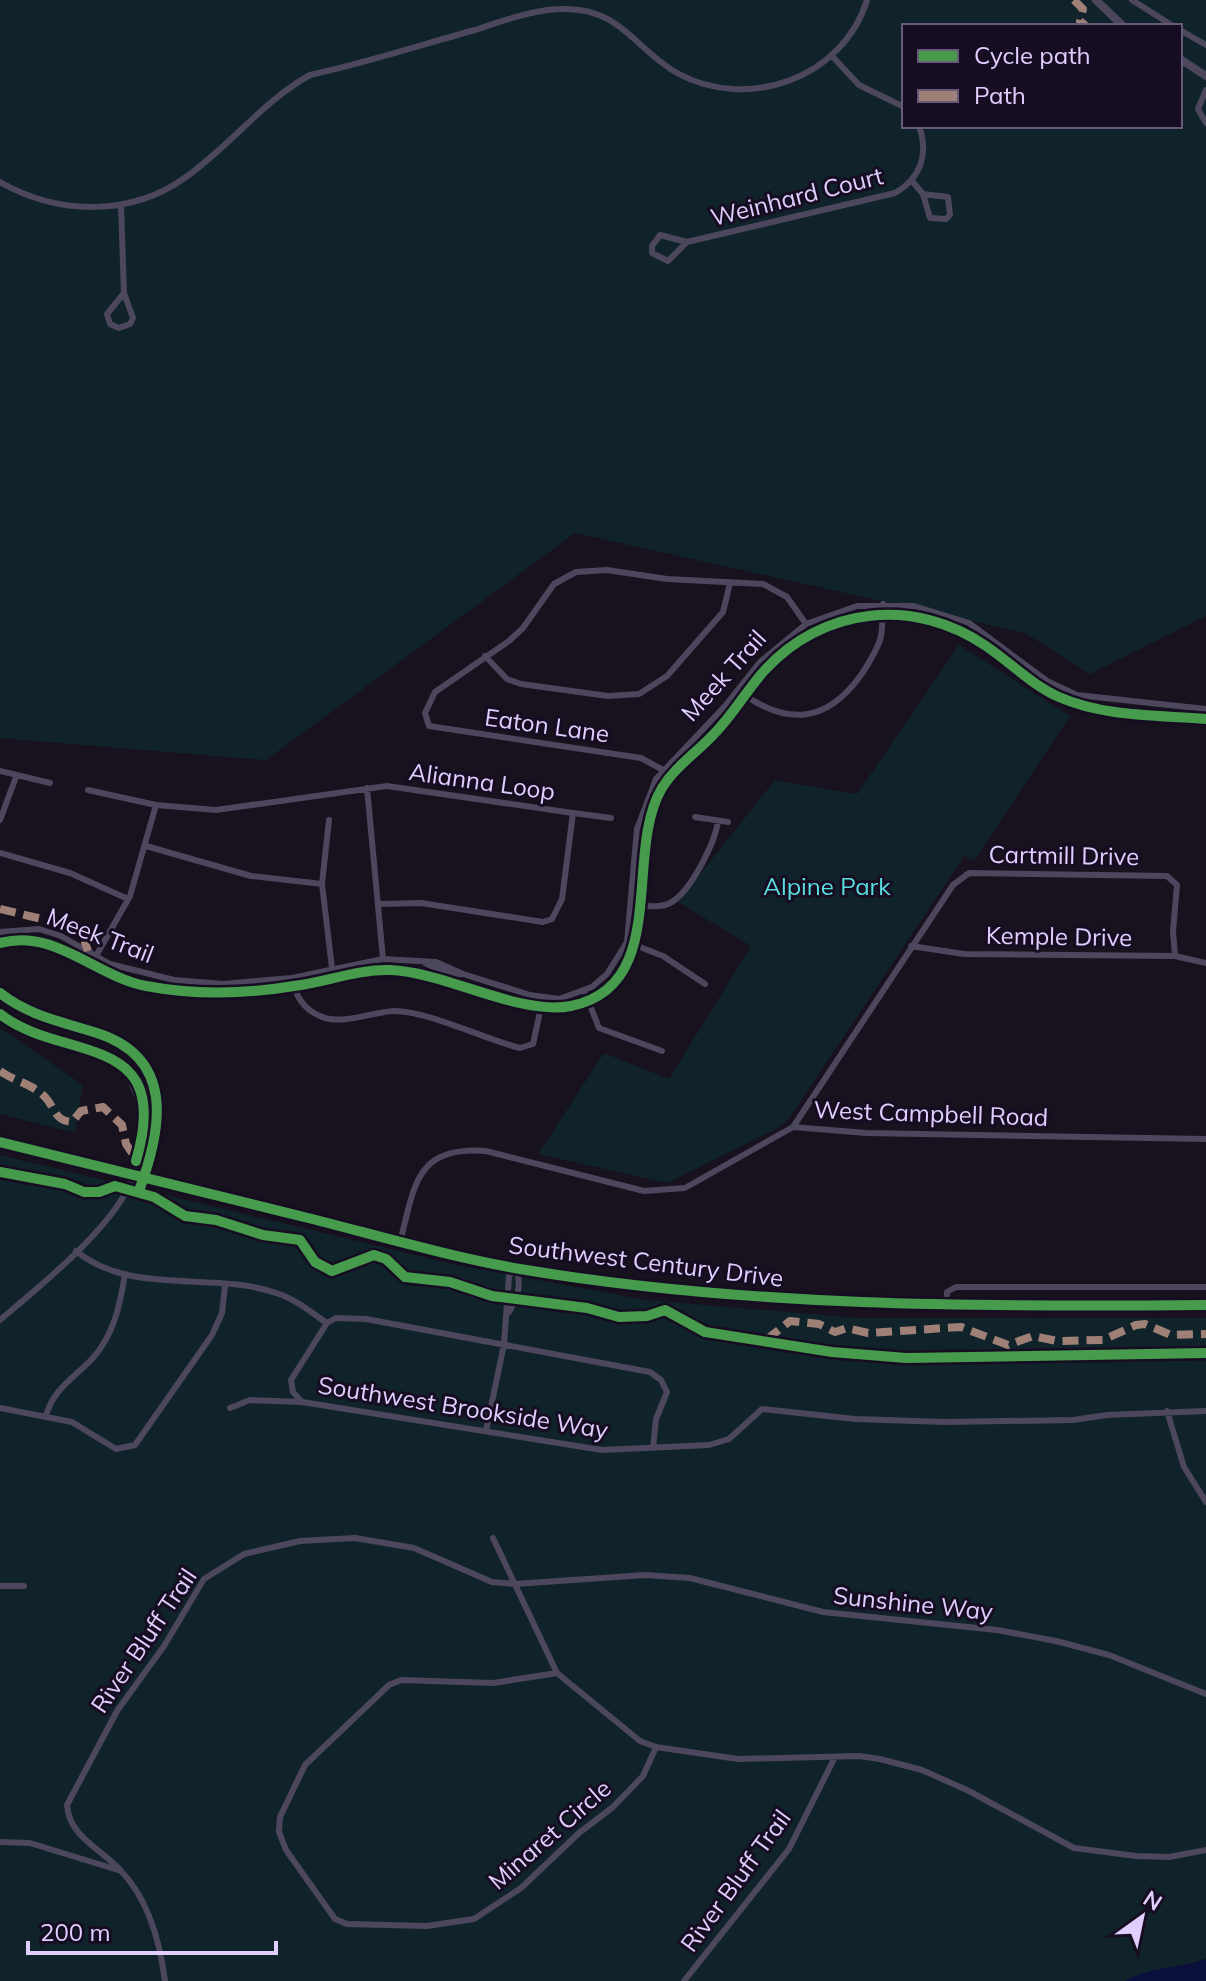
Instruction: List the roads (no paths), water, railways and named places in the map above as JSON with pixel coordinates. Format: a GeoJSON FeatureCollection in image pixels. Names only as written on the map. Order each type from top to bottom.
{"type":"FeatureCollection","features":[{"type":"Feature","properties":{"kind":"main road","name":"Southwest Century Drive"},"geometry":{"type":"LineString","coordinates":[[0,1142],[516,1268],[712,1295],[947,1306],[1206,1305]]}},
{"type":"Feature","properties":{"kind":"street"},"geometry":{"type":"LineString","coordinates":[[0,182],[20,194],[78,208],[121,205],[168,189],[186,178],[289,87],[310,75],[542,12],[578,9],[612,20],[677,73],[726,88],[779,85],[814,70],[832,56],[849,37],[867,0]]}},
{"type":"Feature","properties":{"kind":"street"},"geometry":{"type":"LineString","coordinates":[[1096,0],[1121,24]]}},
{"type":"Feature","properties":{"kind":"street"},"geometry":{"type":"LineString","coordinates":[[1132,0],[1170,24]]}},
{"type":"Feature","properties":{"kind":"street"},"geometry":{"type":"LineString","coordinates":[[1182,31],[1206,45]]}},
{"type":"Feature","properties":{"kind":"street"},"geometry":{"type":"LineString","coordinates":[[832,56],[859,85],[902,106]]}},
{"type":"Feature","properties":{"kind":"street"},"geometry":{"type":"LineString","coordinates":[[1182,60],[1206,76]]}},
{"type":"Feature","properties":{"kind":"street"},"geometry":{"type":"LineString","coordinates":[[1206,90],[1198,109],[1206,123]]}},
{"type":"Feature","properties":{"kind":"street","name":"Weinhard Court"},"geometry":{"type":"LineString","coordinates":[[687,242],[668,261],[652,253],[652,246],[660,235],[687,242],[884,198],[912,181],[923,157],[919,128]]}},
{"type":"Feature","properties":{"kind":"street","name":"Weinhard Court"},"geometry":{"type":"LineString","coordinates":[[912,181],[923,194],[930,218],[946,219],[950,215],[948,197],[923,194]]}},
{"type":"Feature","properties":{"kind":"street"},"geometry":{"type":"LineString","coordinates":[[121,205],[124,293],[133,318],[130,324],[119,328],[110,324],[107,314],[124,293]]}},
{"type":"Feature","properties":{"kind":"street"},"geometry":{"type":"LineString","coordinates":[[730,583],[723,612],[667,676],[639,694],[608,696],[521,684],[507,679],[485,656],[523,628],[554,584],[576,572],[607,570],[763,584],[787,597],[806,624]]}},
{"type":"Feature","properties":{"kind":"street"},"geometry":{"type":"LineString","coordinates":[[739,691],[764,707],[787,716],[817,713],[846,696],[870,662],[881,637],[883,604]]}},
{"type":"Feature","properties":{"kind":"street","name":"Meek Trail"},"geometry":{"type":"LineString","coordinates":[[0,932],[39,929],[61,936],[132,972],[174,980],[223,984],[292,978],[383,959],[425,963],[450,975],[463,974],[543,998],[559,999],[584,990],[607,974],[627,942],[637,829],[646,800],[663,770],[739,691],[760,662],[806,624],[835,611],[883,604],[914,606],[969,623],[1047,681],[1077,695],[1206,709]]}},
{"type":"Feature","properties":{"kind":"street","name":"Eaton Lane"},"geometry":{"type":"LineString","coordinates":[[485,656],[435,692],[428,701],[426,720],[429,726],[641,758],[663,770]]}},
{"type":"Feature","properties":{"kind":"street"},"geometry":{"type":"LineString","coordinates":[[0,771],[50,783]]}},
{"type":"Feature","properties":{"kind":"street"},"geometry":{"type":"LineString","coordinates":[[0,820],[16,777]]}},
{"type":"Feature","properties":{"kind":"street","name":"Alianna Loop"},"geometry":{"type":"LineString","coordinates":[[88,790],[156,805],[216,810],[341,790],[387,786],[573,813],[562,899],[552,919],[543,922],[421,903],[379,904]]}},
{"type":"Feature","properties":{"kind":"street"},"geometry":{"type":"LineString","coordinates":[[367,788],[383,959]]}},
{"type":"Feature","properties":{"kind":"street"},"geometry":{"type":"LineString","coordinates":[[96,956],[128,899],[156,805]]}},
{"type":"Feature","properties":{"kind":"street"},"geometry":{"type":"LineString","coordinates":[[573,813],[611,818]]}},
{"type":"Feature","properties":{"kind":"street"},"geometry":{"type":"LineString","coordinates":[[695,817],[728,822]]}},
{"type":"Feature","properties":{"kind":"street"},"geometry":{"type":"LineString","coordinates":[[329,820],[322,884],[332,968]]}},
{"type":"Feature","properties":{"kind":"street"},"geometry":{"type":"LineString","coordinates":[[631,904],[656,906],[668,904],[678,897],[710,851],[718,821]]}},
{"type":"Feature","properties":{"kind":"street"},"geometry":{"type":"LineString","coordinates":[[146,846],[251,876],[322,884]]}},
{"type":"Feature","properties":{"kind":"street"},"geometry":{"type":"LineString","coordinates":[[0,853],[60,869],[128,899]]}},
{"type":"Feature","properties":{"kind":"street","name":"Cartmill Drive"},"geometry":{"type":"LineString","coordinates":[[911,946],[953,885],[969,873],[1160,875],[1177,885],[1173,931],[1175,956]]}},
{"type":"Feature","properties":{"kind":"street"},"geometry":{"type":"LineString","coordinates":[[627,942],[663,956],[705,984]]}},
{"type":"Feature","properties":{"kind":"street"},"geometry":{"type":"LineString","coordinates":[[793,1127],[911,946]]}},
{"type":"Feature","properties":{"kind":"street","name":"Kemple Drive"},"geometry":{"type":"LineString","coordinates":[[911,946],[964,954],[1175,956],[1206,963]]}},
{"type":"Feature","properties":{"kind":"street"},"geometry":{"type":"LineString","coordinates":[[292,978],[303,1005],[328,1019],[405,1012],[520,1048],[533,1044],[537,1037],[543,998]]}},
{"type":"Feature","properties":{"kind":"street"},"geometry":{"type":"LineString","coordinates":[[584,990],[599,1028],[662,1051]]}},
{"type":"Feature","properties":{"kind":"street"},"geometry":{"type":"LineString","coordinates":[[0,1014],[30,1030],[96,1049],[129,1074],[145,1113],[133,1175],[122,1203],[76,1251],[0,1320]]}},
{"type":"Feature","properties":{"kind":"street","name":"West Campbell Road"},"geometry":{"type":"LineString","coordinates":[[400,1242],[414,1190],[423,1171],[447,1152],[486,1151],[613,1185],[666,1191],[707,1177],[793,1127],[866,1133],[1206,1139]]}},
{"type":"Feature","properties":{"kind":"street"},"geometry":{"type":"LineString","coordinates":[[76,1251],[95,1265],[125,1274],[277,1293],[327,1323]]}},
{"type":"Feature","properties":{"kind":"street"},"geometry":{"type":"LineString","coordinates":[[486,1431],[509,1312],[516,1300],[520,1279],[516,1268]]}},
{"type":"Feature","properties":{"kind":"street"},"geometry":{"type":"LineString","coordinates":[[46,1416],[54,1395],[93,1358],[108,1335],[120,1305],[125,1274]]}},
{"type":"Feature","properties":{"kind":"street"},"geometry":{"type":"LineString","coordinates":[[0,1408],[72,1422],[116,1449],[135,1445],[218,1324],[225,1286]]}},
{"type":"Feature","properties":{"kind":"street"},"geometry":{"type":"LineString","coordinates":[[947,1306],[947,1292],[956,1287],[1206,1287]]}},
{"type":"Feature","properties":{"kind":"street"},"geometry":{"type":"LineString","coordinates":[[302,1402],[293,1392],[291,1380],[327,1323],[336,1318],[366,1319],[656,1376],[667,1392],[656,1419],[653,1448]]}},
{"type":"Feature","properties":{"kind":"street","name":"Southwest Brookside Way"},"geometry":{"type":"LineString","coordinates":[[230,1408],[250,1400],[302,1402],[583,1449],[709,1445],[729,1439],[762,1409],[855,1419],[945,1422],[1073,1420],[1167,1411],[1206,1411]]}},
{"type":"Feature","properties":{"kind":"street"},"geometry":{"type":"LineString","coordinates":[[1167,1411],[1184,1467],[1206,1502]]}},
{"type":"Feature","properties":{"kind":"street","name":"River Bluff Trail"},"geometry":{"type":"LineString","coordinates":[[165,1981],[150,1919],[122,1871],[75,1831],[68,1817],[71,1793],[117,1711],[164,1646],[193,1595],[215,1570],[266,1547],[355,1538],[414,1548],[474,1576],[515,1584]]}},
{"type":"Feature","properties":{"kind":"street"},"geometry":{"type":"LineString","coordinates":[[493,1538],[557,1673],[640,1741],[656,1747],[738,1759],[880,1759],[922,1770],[969,1791],[1074,1848],[1147,1856],[1206,1850]]}},
{"type":"Feature","properties":{"kind":"street","name":"Sunshine Way"},"geometry":{"type":"LineString","coordinates":[[515,1584],[645,1575],[690,1578],[858,1618],[997,1630],[1056,1641],[1109,1655],[1206,1694]]}},
{"type":"Feature","properties":{"kind":"street"},"geometry":{"type":"LineString","coordinates":[[0,1586],[24,1586]]}},
{"type":"Feature","properties":{"kind":"street","name":"Minaret Circle"},"geometry":{"type":"LineString","coordinates":[[557,1673],[474,1684],[401,1680],[389,1685],[305,1765],[285,1802],[279,1832],[286,1850],[335,1919],[347,1924],[427,1926],[474,1919],[521,1888],[579,1833],[613,1807],[643,1776],[656,1747]]}},
{"type":"Feature","properties":{"kind":"street","name":"River Bluff Trail"},"geometry":{"type":"LineString","coordinates":[[684,1981],[789,1849],[835,1757]]}},
{"type":"Feature","properties":{"kind":"street"},"geometry":{"type":"LineString","coordinates":[[0,1842],[30,1843],[122,1871]]}},
{"type":"Feature","properties":{"kind":"park label","name":"Alpine Park"},"geometry":{"type":"Point","coordinates":[827,887]}}]}
